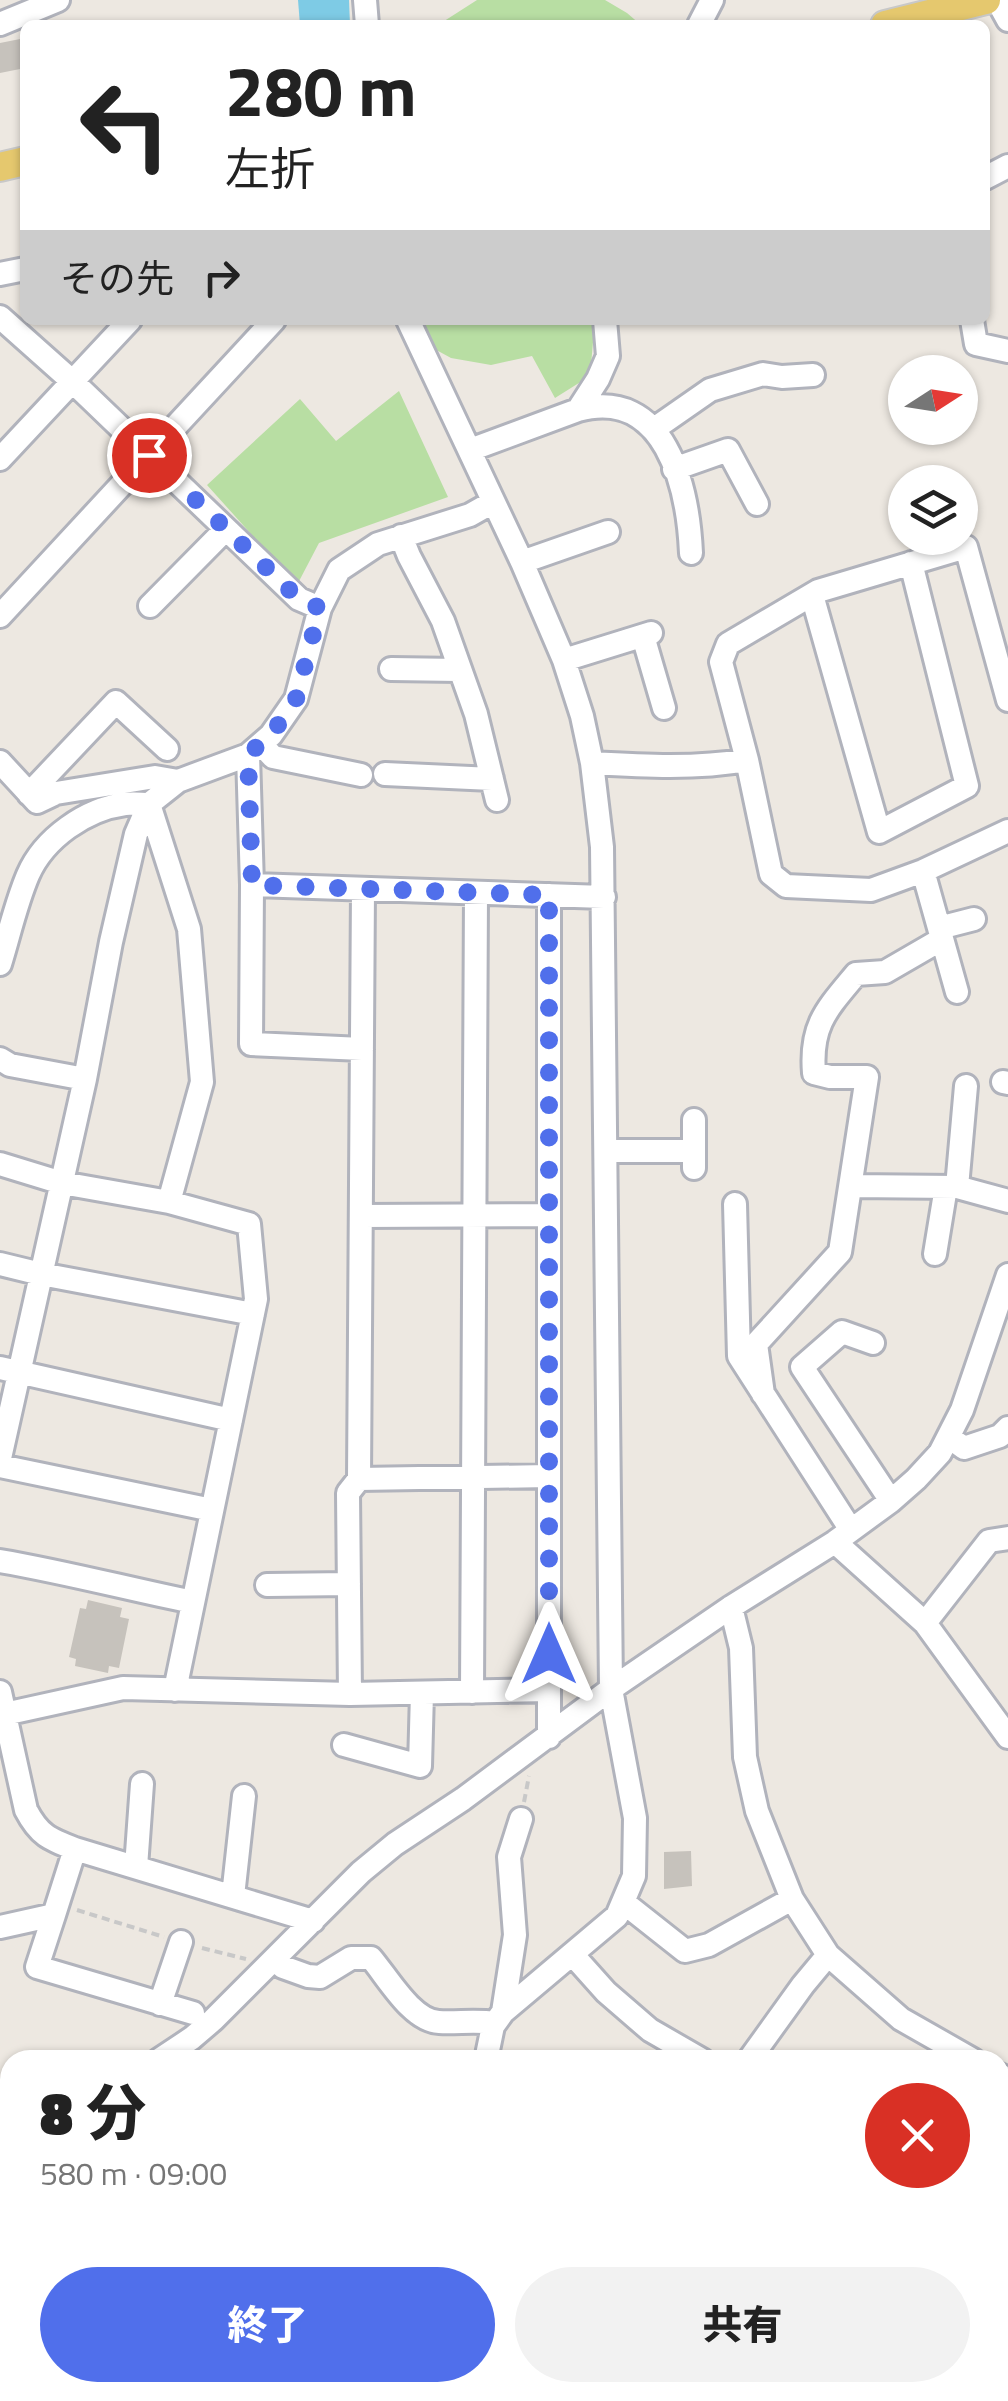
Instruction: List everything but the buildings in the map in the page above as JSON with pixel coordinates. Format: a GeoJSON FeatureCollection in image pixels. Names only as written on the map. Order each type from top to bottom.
{"type":"FeatureCollection","features":[{"type":"Feature","properties":{"kind":"main road"},"geometry":{"type":"LineString","coordinates":[[905,20],[986,0]]}},
{"type":"Feature","properties":{"kind":"street"},"geometry":{"type":"LineString","coordinates":[[0,24],[58,0]]}},
{"type":"Feature","properties":{"kind":"street"},"geometry":{"type":"LineString","coordinates":[[997,0],[1008,20]]}},
{"type":"Feature","properties":{"kind":"street"},"geometry":{"type":"LineString","coordinates":[[0,317],[299,599],[320,608]]}},
{"type":"Feature","properties":{"kind":"street"},"geometry":{"type":"LineString","coordinates":[[2,452],[125,325]]}},
{"type":"Feature","properties":{"kind":"street"},"geometry":{"type":"LineString","coordinates":[[0,616],[269,325]]}},
{"type":"Feature","properties":{"kind":"street"},"geometry":{"type":"LineString","coordinates":[[276,1959],[284,1967],[320,1977],[351,1958],[371,1958],[418,2016],[437,2022],[482,2021],[499,2017],[618,1916],[634,1876],[635,1818],[612,1689],[604,897],[592,763],[564,660],[410,325]]}},
{"type":"Feature","properties":{"kind":"street"},"geometry":{"type":"LineString","coordinates":[[589,325],[601,373]]}},
{"type":"Feature","properties":{"kind":"street"},"geometry":{"type":"LineString","coordinates":[[578,410],[608,356],[605,325]]}},
{"type":"Feature","properties":{"kind":"street"},"geometry":{"type":"LineString","coordinates":[[973,325],[976,344],[1008,351]]}},
{"type":"Feature","properties":{"kind":"street"},"geometry":{"type":"LineString","coordinates":[[654,429],[710,390],[762,374],[813,375]]}},
{"type":"Feature","properties":{"kind":"street"},"geometry":{"type":"LineString","coordinates":[[470,450],[595,406],[634,412],[662,440],[674,469],[686,502],[691,553]]}},
{"type":"Feature","properties":{"kind":"street"},"geometry":{"type":"LineString","coordinates":[[674,469],[728,450],[758,504]]}},
{"type":"Feature","properties":{"kind":"street"},"geometry":{"type":"LineString","coordinates":[[0,1458],[10,1370],[41,1274],[111,942],[136,834],[148,804],[178,781],[255,749],[271,735],[296,699],[320,608],[339,570],[378,544],[470,515],[493,502]]}},
{"type":"Feature","properties":{"kind":"street"},"geometry":{"type":"LineString","coordinates":[[150,606],[226,529]]}},
{"type":"Feature","properties":{"kind":"street"},"geometry":{"type":"LineString","coordinates":[[522,562],[608,532]]}},
{"type":"Feature","properties":{"kind":"street"},"geometry":{"type":"LineString","coordinates":[[385,774],[495,789],[476,714],[442,620],[402,536]]}},
{"type":"Feature","properties":{"kind":"street"},"geometry":{"type":"LineString","coordinates":[[926,555],[812,594],[728,644],[721,662],[772,874],[786,886],[871,890],[923,871],[1008,831]]}},
{"type":"Feature","properties":{"kind":"street"},"geometry":{"type":"LineString","coordinates":[[968,555],[1008,700]]}},
{"type":"Feature","properties":{"kind":"street"},"geometry":{"type":"LineString","coordinates":[[812,594],[879,832],[967,786],[911,563]]}},
{"type":"Feature","properties":{"kind":"street"},"geometry":{"type":"LineString","coordinates":[[564,660],[647,634],[664,708]]}},
{"type":"Feature","properties":{"kind":"street"},"geometry":{"type":"LineString","coordinates":[[391,669],[460,670]]}},
{"type":"Feature","properties":{"kind":"street"},"geometry":{"type":"LineString","coordinates":[[30,794],[116,702],[167,749]]}},
{"type":"Feature","properties":{"kind":"street"},"geometry":{"type":"LineString","coordinates":[[255,749],[274,757],[361,776]]}},
{"type":"Feature","properties":{"kind":"street"},"geometry":{"type":"LineString","coordinates":[[255,749],[250,1044],[362,1050]]}},
{"type":"Feature","properties":{"kind":"street"},"geometry":{"type":"LineString","coordinates":[[592,763],[640,766],[747,760]]}},
{"type":"Feature","properties":{"kind":"street"},"geometry":{"type":"LineString","coordinates":[[0,762],[37,802],[56,793],[155,777],[178,781]]}},
{"type":"Feature","properties":{"kind":"street"},"geometry":{"type":"LineString","coordinates":[[0,964],[29,872],[50,843],[92,813],[125,804],[148,804]]}},
{"type":"Feature","properties":{"kind":"street"},"geometry":{"type":"LineString","coordinates":[[148,804],[189,930],[202,1082],[169,1202]]}},
{"type":"Feature","properties":{"kind":"street"},"geometry":{"type":"LineString","coordinates":[[923,871],[957,992]]}},
{"type":"Feature","properties":{"kind":"street"},"geometry":{"type":"LineString","coordinates":[[252,885],[604,897]]}},
{"type":"Feature","properties":{"kind":"street"},"geometry":{"type":"LineString","coordinates":[[350,1694],[348,1493],[359,1479],[363,889]]}},
{"type":"Feature","properties":{"kind":"street"},"geometry":{"type":"LineString","coordinates":[[472,1692],[476,893]]}},
{"type":"Feature","properties":{"kind":"street"},"geometry":{"type":"LineString","coordinates":[[542,1742],[549,1690],[549,895]]}},
{"type":"Feature","properties":{"kind":"street"},"geometry":{"type":"LineString","coordinates":[[763,1394],[756,1344],[840,1252],[867,1077],[814,1073],[814,1038],[832,1002],[856,974],[885,972],[940,934],[974,919]]}},
{"type":"Feature","properties":{"kind":"street"},"geometry":{"type":"LineString","coordinates":[[0,1059],[10,1065],[85,1079]]}},
{"type":"Feature","properties":{"kind":"street"},"geometry":{"type":"LineString","coordinates":[[935,1254],[951,1187],[966,1086]]}},
{"type":"Feature","properties":{"kind":"street"},"geometry":{"type":"LineString","coordinates":[[607,1151],[694,1160],[694,1120]]}},
{"type":"Feature","properties":{"kind":"street"},"geometry":{"type":"LineString","coordinates":[[0,1164],[62,1184],[169,1202],[249,1224],[256,1299],[175,1690]]}},
{"type":"Feature","properties":{"kind":"street"},"geometry":{"type":"LineString","coordinates":[[850,1186],[951,1187],[1008,1201]]}},
{"type":"Feature","properties":{"kind":"street"},"geometry":{"type":"LineString","coordinates":[[735,1204],[739,1356],[843,1536],[925,1623],[1005,1731]]}},
{"type":"Feature","properties":{"kind":"street"},"geometry":{"type":"LineString","coordinates":[[360,1216],[549,1215]]}},
{"type":"Feature","properties":{"kind":"street"},"geometry":{"type":"LineString","coordinates":[[0,1264],[252,1314]]}},
{"type":"Feature","properties":{"kind":"street"},"geometry":{"type":"LineString","coordinates":[[176,2050],[213,2020],[361,1872],[395,1844],[612,1689],[843,1536],[916,1479],[940,1453],[962,1410],[1008,1275]]}},
{"type":"Feature","properties":{"kind":"street"},"geometry":{"type":"LineString","coordinates":[[873,1342],[842,1332],[802,1367],[892,1501]]}},
{"type":"Feature","properties":{"kind":"street"},"geometry":{"type":"LineString","coordinates":[[10,1370],[231,1420]]}},
{"type":"Feature","properties":{"kind":"street"},"geometry":{"type":"LineString","coordinates":[[949,1437],[964,1448],[1000,1436],[1008,1428]]}},
{"type":"Feature","properties":{"kind":"street"},"geometry":{"type":"LineString","coordinates":[[0,1466],[212,1510]]}},
{"type":"Feature","properties":{"kind":"street"},"geometry":{"type":"LineString","coordinates":[[359,1479],[549,1476]]}},
{"type":"Feature","properties":{"kind":"street"},"geometry":{"type":"LineString","coordinates":[[925,1623],[989,1541],[1008,1538]]}},
{"type":"Feature","properties":{"kind":"street"},"geometry":{"type":"LineString","coordinates":[[0,1561],[193,1602]]}},
{"type":"Feature","properties":{"kind":"street"},"geometry":{"type":"LineString","coordinates":[[267,1585],[349,1584]]}},
{"type":"Feature","properties":{"kind":"street"},"geometry":{"type":"LineString","coordinates":[[731,1608],[741,1648],[745,1757],[756,1811],[792,1899],[828,1955],[901,2019],[955,2050]]}},
{"type":"Feature","properties":{"kind":"street"},"geometry":{"type":"LineString","coordinates":[[313,1920],[75,1850],[48,1838],[26,1810],[1,1707],[123,1688],[350,1694],[549,1690]]}},
{"type":"Feature","properties":{"kind":"street"},"geometry":{"type":"LineString","coordinates":[[344,1745],[420,1766],[422,1692]]}},
{"type":"Feature","properties":{"kind":"street"},"geometry":{"type":"LineString","coordinates":[[136,1867],[142,1784]]}},
{"type":"Feature","properties":{"kind":"street"},"geometry":{"type":"LineString","coordinates":[[233,1896],[244,1796]]}},
{"type":"Feature","properties":{"kind":"street"},"geometry":{"type":"LineString","coordinates":[[489,2050],[515,1935],[509,1857],[521,1819]]}},
{"type":"Feature","properties":{"kind":"street"},"geometry":{"type":"LineString","coordinates":[[75,1850],[36,1967],[193,2013]]}},
{"type":"Feature","properties":{"kind":"street"},"geometry":{"type":"LineString","coordinates":[[623,1902],[685,1951],[709,1944],[792,1899]]}},
{"type":"Feature","properties":{"kind":"street"},"geometry":{"type":"LineString","coordinates":[[0,1927],[56,1910]]}},
{"type":"Feature","properties":{"kind":"street"},"geometry":{"type":"LineString","coordinates":[[160,2004],[181,1942]]}},
{"type":"Feature","properties":{"kind":"street"},"geometry":{"type":"LineString","coordinates":[[572,1954],[606,1992],[650,2030],[685,2050]]}},
{"type":"Feature","properties":{"kind":"street"},"geometry":{"type":"LineString","coordinates":[[756,2050],[828,1955]]}},
{"type":"Feature","properties":{"kind":"path"},"geometry":{"type":"LineString","coordinates":[[521,1819],[542,1742]]}},
{"type":"Feature","properties":{"kind":"path"},"geometry":{"type":"LineString","coordinates":[[56,1910],[250,1960]]}},
{"type":"Feature","properties":{"kind":"green space"},"geometry":{"type":"Polygon","coordinates":[[[477,0],[605,0],[635,20],[446,20],[477,0]]]}},
{"type":"Feature","properties":{"kind":"green space"},"geometry":{"type":"Polygon","coordinates":[[[416,325],[595,325],[590,376],[555,398],[532,356],[491,365],[451,358],[429,346],[416,325]]]}},
{"type":"Feature","properties":{"kind":"green space"},"geometry":{"type":"Polygon","coordinates":[[[399,391],[448,497],[319,543],[297,585],[207,485],[300,399],[336,441],[399,391]]]}},
{"type":"Feature","properties":{"kind":"water"},"geometry":{"type":"Polygon","coordinates":[[[298,0],[349,0],[350,20],[300,20],[298,0]]]}},
{"type":"Feature","properties":{"kind":"route"},"geometry":{"type":"LineString","coordinates":[[149,455],[299,599],[320,608],[296,699],[271,735],[248,754],[252,885],[549,895],[549,1654]]}}]}
